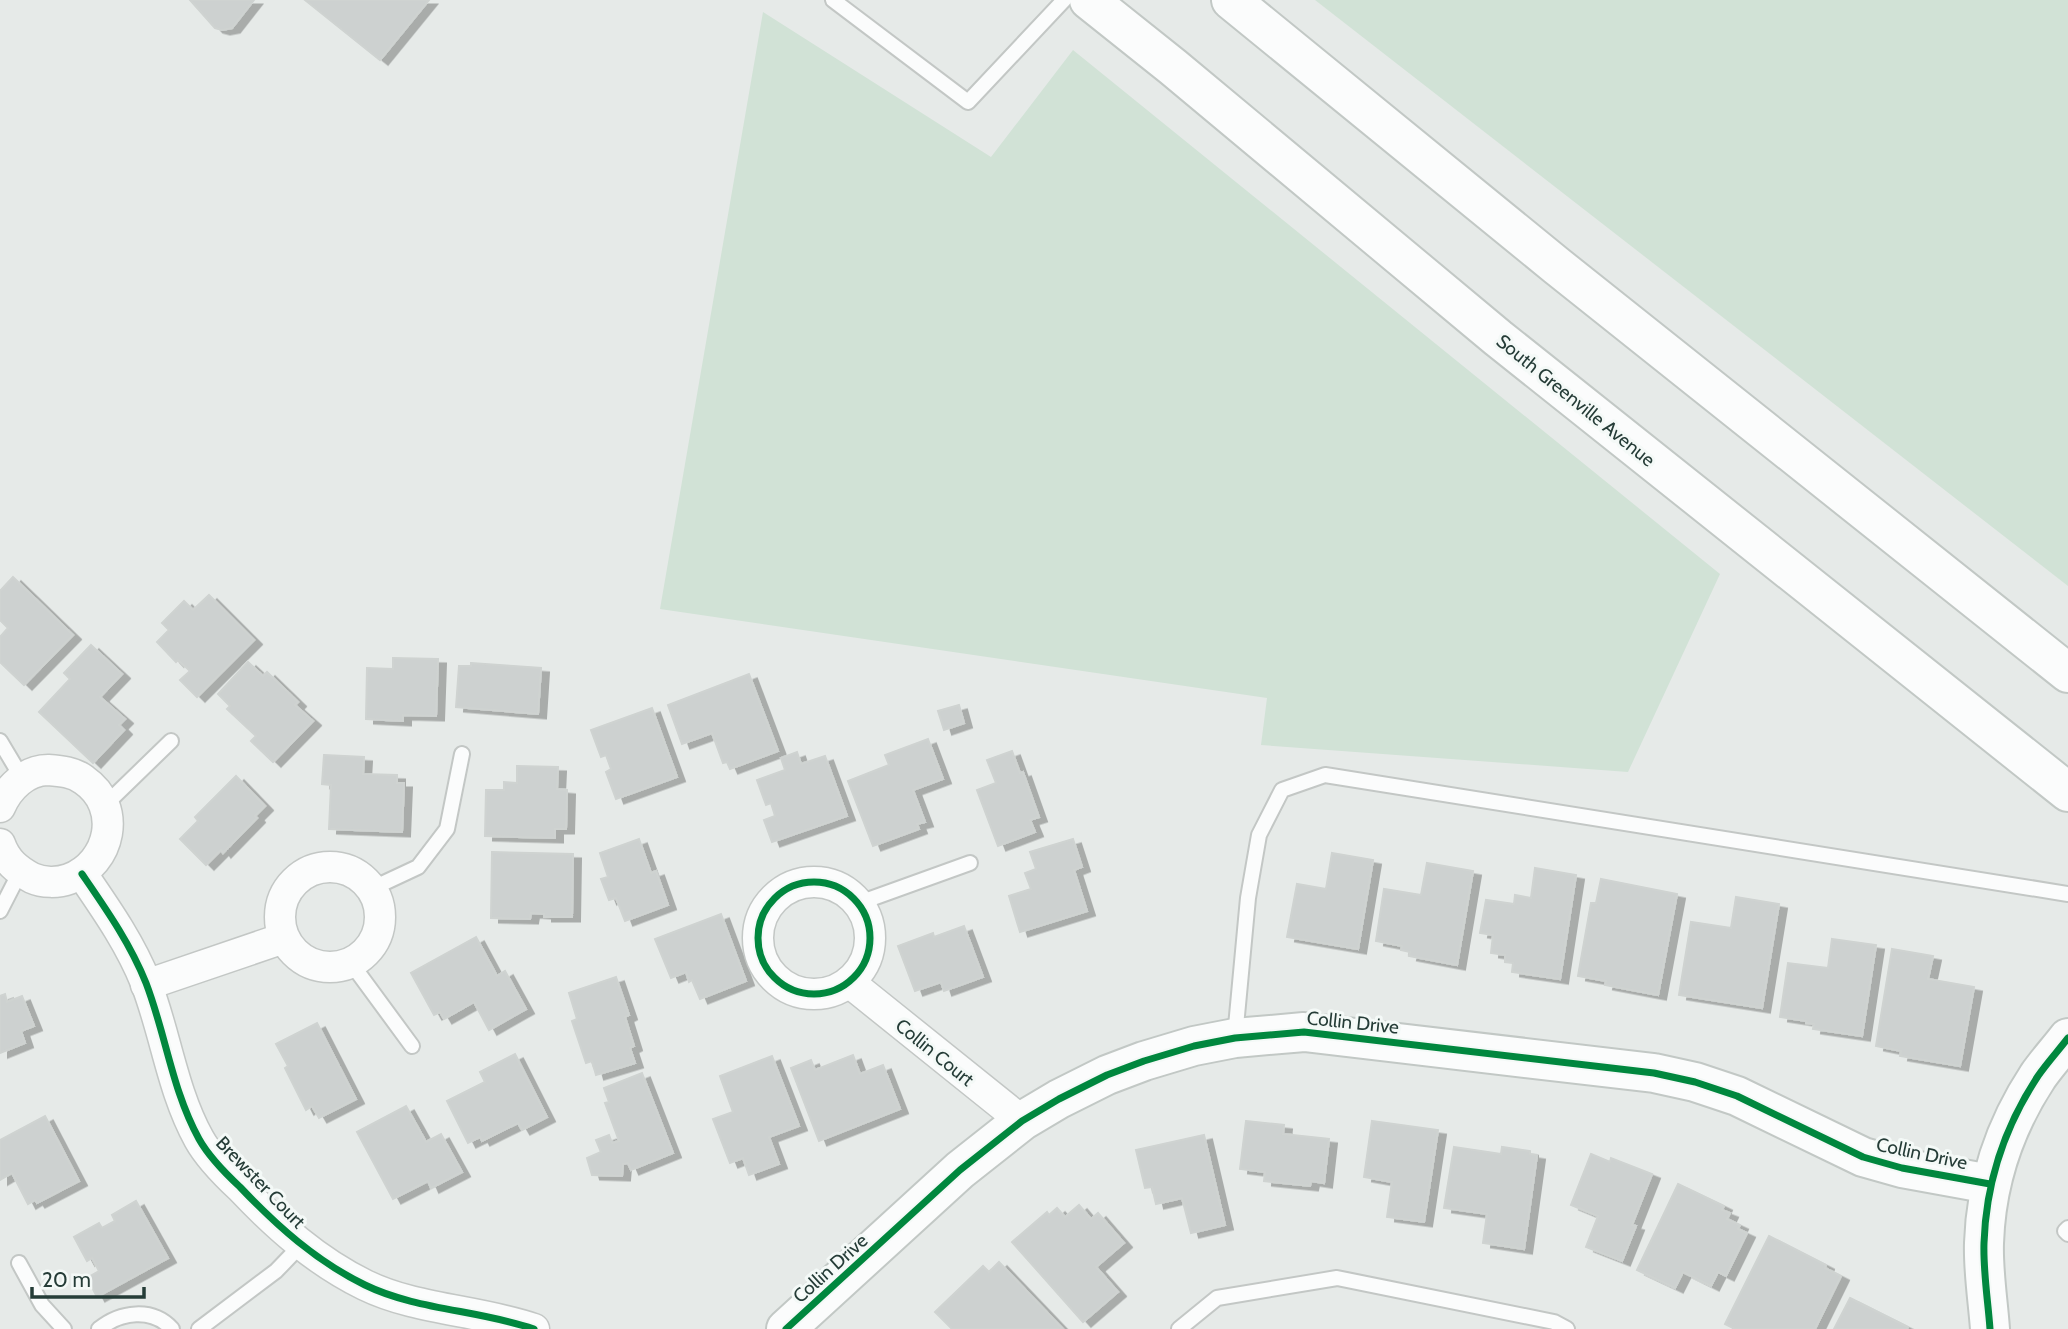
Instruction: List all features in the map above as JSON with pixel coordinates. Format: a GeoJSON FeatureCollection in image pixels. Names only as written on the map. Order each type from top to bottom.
{"type":"FeatureCollection","features":[{"type":"Feature","properties":{"kind":"main road","name":"South Greenville Avenue"},"geometry":{"type":"LineString","coordinates":[[1089,0],[1508,346],[2068,792]]}},
{"type":"Feature","properties":{"kind":"main road"},"geometry":{"type":"LineString","coordinates":[[1231,0],[1568,274],[2068,673]]}},
{"type":"Feature","properties":{"kind":"main road","name":"Collin Drive"},"geometry":{"type":"LineString","coordinates":[[786,1329],[960,1170],[1022,1121],[1107,1075],[1194,1046],[1235,1038],[1304,1032],[1654,1073],[1695,1082],[1737,1096],[1863,1157],[1902,1168],[1990,1184]]}},
{"type":"Feature","properties":{"kind":"main road"},"geometry":{"type":"LineString","coordinates":[[1990,1329],[1983,1244],[1990,1184],[1999,1153],[2016,1116],[2038,1077],[2068,1038]]}},
{"type":"Feature","properties":{"kind":"street"},"geometry":{"type":"LineString","coordinates":[[0,807],[6,793],[22,778],[42,770],[64,771],[84,780],[100,796],[107,816],[106,838],[98,859],[82,874],[61,881],[39,881],[20,872],[4,856],[0,844]]}},
{"type":"Feature","properties":{"kind":"street"},"geometry":{"type":"LineString","coordinates":[[329,866],[348,870],[365,880],[371,889],[376,896],[380,916],[377,935],[367,951],[351,963],[332,968],[312,965],[296,954],[284,938],[280,919],[283,899],[293,882],[310,871],[329,866]]}},
{"type":"Feature","properties":{"kind":"street","name":"Brewster Court"},"geometry":{"type":"LineString","coordinates":[[82,874],[126,939],[146,985],[178,1093],[200,1140],[227,1175],[268,1217],[301,1245],[365,1285],[401,1299],[478,1314],[534,1329]]}},
{"type":"Feature","properties":{"kind":"street"},"geometry":{"type":"LineString","coordinates":[[821,881],[842,888],[859,903],[868,923],[870,944],[863,965],[849,982],[830,992],[808,994],[787,987],[770,973],[760,953],[758,931],[765,910],[780,893],[799,883],[821,881]]}},
{"type":"Feature","properties":{"kind":"street"},"geometry":{"type":"LineString","coordinates":[[146,985],[284,938]]}},
{"type":"Feature","properties":{"kind":"street","name":"Collin Court"},"geometry":{"type":"LineString","coordinates":[[849,982],[1022,1121]]}},
{"type":"Feature","properties":{"kind":"lane"},"geometry":{"type":"LineString","coordinates":[[833,0],[968,102],[1063,0]]}},
{"type":"Feature","properties":{"kind":"lane"},"geometry":{"type":"LineString","coordinates":[[0,741],[22,778]]}},
{"type":"Feature","properties":{"kind":"lane"},"geometry":{"type":"LineString","coordinates":[[103,807],[172,741]]}},
{"type":"Feature","properties":{"kind":"lane"},"geometry":{"type":"LineString","coordinates":[[371,889],[418,867],[447,829],[462,754]]}},
{"type":"Feature","properties":{"kind":"lane"},"geometry":{"type":"LineString","coordinates":[[1235,1038],[1248,898],[1259,835],[1282,790],[1325,775],[2068,894]]}},
{"type":"Feature","properties":{"kind":"lane"},"geometry":{"type":"LineString","coordinates":[[859,903],[970,863]]}},
{"type":"Feature","properties":{"kind":"lane"},"geometry":{"type":"LineString","coordinates":[[0,911],[20,872]]}},
{"type":"Feature","properties":{"kind":"lane"},"geometry":{"type":"LineString","coordinates":[[351,963],[412,1046]]}},
{"type":"Feature","properties":{"kind":"lane"},"geometry":{"type":"LineString","coordinates":[[2068,1228],[2065,1231],[2068,1234]]}},
{"type":"Feature","properties":{"kind":"lane","name":"Brewster Court"},"geometry":{"type":"LineString","coordinates":[[199,1329],[276,1271],[301,1245]]}},
{"type":"Feature","properties":{"kind":"lane"},"geometry":{"type":"LineString","coordinates":[[19,1263],[42,1305],[64,1329]]}},
{"type":"Feature","properties":{"kind":"lane"},"geometry":{"type":"LineString","coordinates":[[1179,1329],[1217,1298],[1337,1278],[1554,1322],[1567,1329]]}},
{"type":"Feature","properties":{"kind":"lane"},"geometry":{"type":"LineString","coordinates":[[99,1329],[109,1321],[129,1314],[150,1315],[173,1329]]}},
{"type":"Feature","properties":{"kind":"green space"},"geometry":{"type":"Polygon","coordinates":[[[1315,0],[2068,0],[2068,586],[1315,0]]]}},
{"type":"Feature","properties":{"kind":"green space"},"geometry":{"type":"Polygon","coordinates":[[[763,12],[991,157],[1073,50],[1720,574],[1628,772],[1261,745],[1267,698],[660,609],[763,12]]]}},
{"type":"Feature","properties":{"kind":"building"},"geometry":{"type":"Polygon","coordinates":[[[190,0],[254,0],[232,28],[222,30],[215,28],[190,0]]]}},
{"type":"Feature","properties":{"kind":"building"},"geometry":{"type":"Polygon","coordinates":[[[305,0],[429,0],[380,60],[305,0]]]}},
{"type":"Feature","properties":{"kind":"building"},"geometry":{"type":"Polygon","coordinates":[[[13,577],[73,635],[24,685],[0,662],[0,637],[8,628],[0,620],[0,591],[13,577]]]}},
{"type":"Feature","properties":{"kind":"building"},"geometry":{"type":"Polygon","coordinates":[[[209,595],[254,640],[197,697],[180,680],[190,671],[178,660],[176,662],[157,642],[169,630],[162,623],[184,601],[193,610],[209,595]]]}},
{"type":"Feature","properties":{"kind":"building"},"geometry":{"type":"Polygon","coordinates":[[[91,645],[122,674],[100,697],[125,719],[119,725],[124,730],[93,763],[39,712],[70,679],[64,673],[91,645]]]}},
{"type":"Feature","properties":{"kind":"building"},"geometry":{"type":"Polygon","coordinates":[[[393,658],[438,659],[436,716],[403,715],[403,721],[366,719],[367,668],[393,669],[393,658]]]}},
{"type":"Feature","properties":{"kind":"building"},"geometry":{"type":"Polygon","coordinates":[[[248,662],[263,676],[267,672],[298,702],[295,705],[313,721],[273,762],[251,741],[256,736],[227,709],[230,706],[218,694],[248,662]]]}},
{"type":"Feature","properties":{"kind":"building"},"geometry":{"type":"Polygon","coordinates":[[[471,663],[541,668],[538,714],[456,707],[459,666],[471,666],[471,663]]]}},
{"type":"Feature","properties":{"kind":"building"},"geometry":{"type":"Polygon","coordinates":[[[749,674],[778,751],[730,769],[727,762],[723,763],[712,733],[682,744],[668,705],[749,674]]]}},
{"type":"Feature","properties":{"kind":"building"},"geometry":{"type":"Polygon","coordinates":[[[959,705],[964,723],[944,730],[938,711],[959,705]]]}},
{"type":"Feature","properties":{"kind":"building"},"geometry":{"type":"Polygon","coordinates":[[[652,708],[677,777],[616,799],[606,772],[611,769],[606,755],[601,757],[591,730],[652,708]]]}},
{"type":"Feature","properties":{"kind":"building"},"geometry":{"type":"Polygon","coordinates":[[[928,739],[943,779],[913,790],[925,822],[917,824],[919,829],[873,846],[848,781],[889,765],[885,755],[928,739]]]}},
{"type":"Feature","properties":{"kind":"building"},"geometry":{"type":"Polygon","coordinates":[[[1012,751],[1020,773],[1023,772],[1039,817],[1030,820],[1035,832],[998,846],[977,790],[996,783],[987,760],[1012,751]]]}},
{"type":"Feature","properties":{"kind":"building"},"geometry":{"type":"Polygon","coordinates":[[[797,752],[801,764],[825,756],[847,816],[772,842],[764,820],[775,816],[771,803],[766,805],[757,780],[785,770],[781,758],[797,752]]]}},
{"type":"Feature","properties":{"kind":"building"},"geometry":{"type":"Polygon","coordinates":[[[324,755],[364,757],[363,774],[397,775],[397,783],[404,783],[402,832],[329,829],[331,785],[322,784],[324,755]]]}},
{"type":"Feature","properties":{"kind":"building"},"geometry":{"type":"Polygon","coordinates":[[[517,766],[558,767],[557,789],[567,790],[566,829],[555,829],[555,838],[485,836],[486,790],[504,790],[504,782],[517,783],[517,766]]]}},
{"type":"Feature","properties":{"kind":"building"},"geometry":{"type":"Polygon","coordinates":[[[236,776],[265,806],[223,853],[221,850],[206,865],[180,839],[198,821],[195,817],[236,776]]]}},
{"type":"Feature","properties":{"kind":"building"},"geometry":{"type":"Polygon","coordinates":[[[639,839],[651,873],[656,871],[668,905],[625,921],[616,898],[609,900],[601,879],[608,877],[600,853],[639,839]]]}},
{"type":"Feature","properties":{"kind":"building"},"geometry":{"type":"Polygon","coordinates":[[[1073,839],[1082,867],[1074,870],[1087,911],[1020,932],[1009,896],[1031,889],[1025,873],[1036,869],[1030,852],[1073,839]]]}},
{"type":"Feature","properties":{"kind":"building"},"geometry":{"type":"Polygon","coordinates":[[[492,852],[573,854],[572,917],[544,917],[544,914],[531,913],[530,919],[491,918],[492,852]]]}},
{"type":"Feature","properties":{"kind":"building"},"geometry":{"type":"Polygon","coordinates":[[[1332,853],[1373,860],[1358,949],[1287,937],[1297,884],[1326,889],[1332,853]]]}},
{"type":"Feature","properties":{"kind":"building"},"geometry":{"type":"Polygon","coordinates":[[[1427,863],[1473,871],[1457,965],[1409,956],[1410,952],[1401,950],[1402,946],[1376,941],[1384,889],[1421,895],[1427,863]]]}},
{"type":"Feature","properties":{"kind":"building"},"geometry":{"type":"Polygon","coordinates":[[[1535,868],[1576,875],[1560,979],[1512,972],[1513,963],[1505,962],[1505,955],[1491,953],[1493,935],[1480,933],[1486,900],[1514,904],[1515,895],[1531,898],[1535,868]]]}},
{"type":"Feature","properties":{"kind":"building"},"geometry":{"type":"Polygon","coordinates":[[[1601,879],[1677,894],[1658,995],[1605,985],[1606,981],[1578,976],[1591,903],[1596,903],[1601,879]]]}},
{"type":"Feature","properties":{"kind":"building"},"geometry":{"type":"Polygon","coordinates":[[[1736,897],[1779,904],[1762,1008],[1679,995],[1691,922],[1731,928],[1736,897]]]}},
{"type":"Feature","properties":{"kind":"building"},"geometry":{"type":"Polygon","coordinates":[[[721,914],[746,981],[700,999],[686,972],[671,978],[655,939],[721,914]]]}},
{"type":"Feature","properties":{"kind":"building"},"geometry":{"type":"Polygon","coordinates":[[[964,926],[983,977],[944,991],[941,982],[915,991],[898,946],[933,933],[934,937],[964,926]]]}},
{"type":"Feature","properties":{"kind":"building"},"geometry":{"type":"Polygon","coordinates":[[[476,937],[497,976],[505,971],[526,1009],[489,1030],[474,1002],[444,1019],[440,1012],[434,1015],[411,973],[476,937]]]}},
{"type":"Feature","properties":{"kind":"building"},"geometry":{"type":"Polygon","coordinates":[[[1832,939],[1876,945],[1862,1036],[1813,1029],[1814,1024],[1806,1021],[1780,1017],[1788,963],[1828,968],[1832,939]]]}},
{"type":"Feature","properties":{"kind":"building"},"geometry":{"type":"Polygon","coordinates":[[[1892,949],[1933,956],[1928,979],[1974,987],[1960,1066],[1900,1056],[1901,1051],[1876,1046],[1892,949]]]}},
{"type":"Feature","properties":{"kind":"building"},"geometry":{"type":"Polygon","coordinates":[[[616,977],[629,1015],[625,1017],[634,1046],[630,1048],[635,1063],[596,1075],[592,1061],[586,1063],[572,1021],[577,1019],[569,993],[616,977]]]}},
{"type":"Feature","properties":{"kind":"building"},"geometry":{"type":"Polygon","coordinates":[[[5,994],[7,1002],[22,996],[34,1026],[21,1031],[25,1043],[0,1053],[0,996],[5,994]]]}},
{"type":"Feature","properties":{"kind":"building"},"geometry":{"type":"Polygon","coordinates":[[[317,1023],[356,1099],[319,1118],[312,1106],[306,1110],[276,1044],[317,1023]]]}},
{"type":"Feature","properties":{"kind":"building"},"geometry":{"type":"Polygon","coordinates":[[[515,1054],[547,1117],[522,1130],[518,1123],[482,1141],[480,1137],[468,1143],[447,1101],[485,1082],[480,1072],[515,1054]]]}},
{"type":"Feature","properties":{"kind":"building"},"geometry":{"type":"Polygon","coordinates":[[[853,1055],[860,1074],[883,1065],[900,1109],[819,1141],[791,1068],[811,1060],[815,1070],[853,1055]]]}},
{"type":"Feature","properties":{"kind":"building"},"geometry":{"type":"Polygon","coordinates":[[[772,1056],[799,1126],[769,1137],[779,1164],[749,1175],[743,1158],[730,1163],[713,1119],[733,1112],[720,1076],[772,1056]]]}},
{"type":"Feature","properties":{"kind":"building"},"geometry":{"type":"Polygon","coordinates":[[[642,1073],[673,1153],[631,1170],[628,1163],[623,1164],[622,1176],[592,1175],[587,1158],[601,1152],[596,1140],[609,1135],[612,1143],[619,1141],[605,1103],[609,1102],[604,1088],[642,1073]]]}},
{"type":"Feature","properties":{"kind":"building"},"geometry":{"type":"Polygon","coordinates":[[[406,1106],[426,1142],[441,1134],[462,1172],[431,1188],[428,1181],[393,1199],[357,1132],[406,1106]]]}},
{"type":"Feature","properties":{"kind":"building"},"geometry":{"type":"Polygon","coordinates":[[[45,1116],[79,1181],[37,1203],[35,1200],[28,1204],[12,1173],[0,1180],[0,1140],[45,1116]]]}},
{"type":"Feature","properties":{"kind":"building"},"geometry":{"type":"Polygon","coordinates":[[[1246,1121],[1284,1125],[1283,1134],[1329,1139],[1324,1183],[1311,1181],[1310,1186],[1264,1181],[1265,1172],[1240,1169],[1246,1121]]]}},
{"type":"Feature","properties":{"kind":"building"},"geometry":{"type":"Polygon","coordinates":[[[1372,1121],[1438,1130],[1424,1222],[1387,1217],[1392,1182],[1364,1177],[1372,1121]]]}},
{"type":"Feature","properties":{"kind":"building"},"geometry":{"type":"Polygon","coordinates":[[[1204,1135],[1225,1225],[1191,1233],[1182,1198],[1156,1204],[1152,1187],[1145,1188],[1136,1150],[1204,1135]]]}},
{"type":"Feature","properties":{"kind":"building"},"geometry":{"type":"Polygon","coordinates":[[[1454,1147],[1501,1154],[1502,1147],[1530,1151],[1530,1154],[1537,1155],[1524,1249],[1483,1243],[1487,1214],[1444,1208],[1454,1147]]]}},
{"type":"Feature","properties":{"kind":"building"},"geometry":{"type":"Polygon","coordinates":[[[1591,1154],[1610,1162],[1611,1158],[1652,1174],[1632,1225],[1636,1226],[1622,1261],[1586,1247],[1598,1216],[1571,1205],[1591,1154]]]}},
{"type":"Feature","properties":{"kind":"building"},"geometry":{"type":"Polygon","coordinates":[[[1678,1184],[1724,1206],[1722,1210],[1730,1213],[1727,1219],[1740,1225],[1738,1229],[1747,1233],[1726,1276],[1718,1272],[1711,1286],[1683,1272],[1675,1288],[1637,1270],[1678,1184]]]}},
{"type":"Feature","properties":{"kind":"building"},"geometry":{"type":"Polygon","coordinates":[[[136,1201],[168,1258],[97,1297],[87,1278],[99,1271],[92,1258],[87,1261],[74,1237],[99,1223],[102,1228],[115,1221],[112,1215],[136,1201]]]}},
{"type":"Feature","properties":{"kind":"building"},"geometry":{"type":"Polygon","coordinates":[[[1079,1205],[1091,1219],[1098,1213],[1124,1243],[1096,1267],[1118,1292],[1083,1322],[1012,1242],[1047,1212],[1049,1215],[1057,1208],[1065,1217],[1079,1205]]]}},
{"type":"Feature","properties":{"kind":"building"},"geometry":{"type":"Polygon","coordinates":[[[1769,1236],[1826,1265],[1825,1268],[1841,1276],[1815,1329],[1735,1329],[1725,1324],[1769,1236]]]}},
{"type":"Feature","properties":{"kind":"building"},"geometry":{"type":"Polygon","coordinates":[[[999,1262],[1063,1329],[952,1329],[935,1312],[983,1266],[989,1272],[999,1262]]]}},
{"type":"Feature","properties":{"kind":"building"},"geometry":{"type":"Polygon","coordinates":[[[1850,1298],[1908,1327],[1907,1329],[1834,1329],[1850,1298]]]}},
{"type":"Feature","properties":{"kind":"cycle path"},"geometry":{"type":"LineString","coordinates":[[82,874],[140,968],[190,1120],[208,1152],[229,1176],[298,1242],[365,1285],[405,1300],[534,1329]]}},
{"type":"Feature","properties":{"kind":"cycle path"},"geometry":{"type":"LineString","coordinates":[[814,882],[835,886],[853,899],[866,917],[870,938],[866,959],[853,977],[835,990],[814,994],[793,990],[775,977],[762,959],[758,938],[762,917],[775,899],[793,886],[814,882]]}},
{"type":"Feature","properties":{"kind":"cycle path"},"geometry":{"type":"LineString","coordinates":[[786,1329],[960,1170],[1022,1121],[1107,1075],[1194,1046],[1235,1038],[1304,1032],[1654,1073],[1695,1082],[1737,1096],[1863,1157],[1902,1168],[1990,1184]]}},
{"type":"Feature","properties":{"kind":"cycle path"},"geometry":{"type":"LineString","coordinates":[[1990,1329],[1984,1243],[1993,1177],[2007,1135],[2026,1095],[2041,1071],[2068,1038]]}}]}
